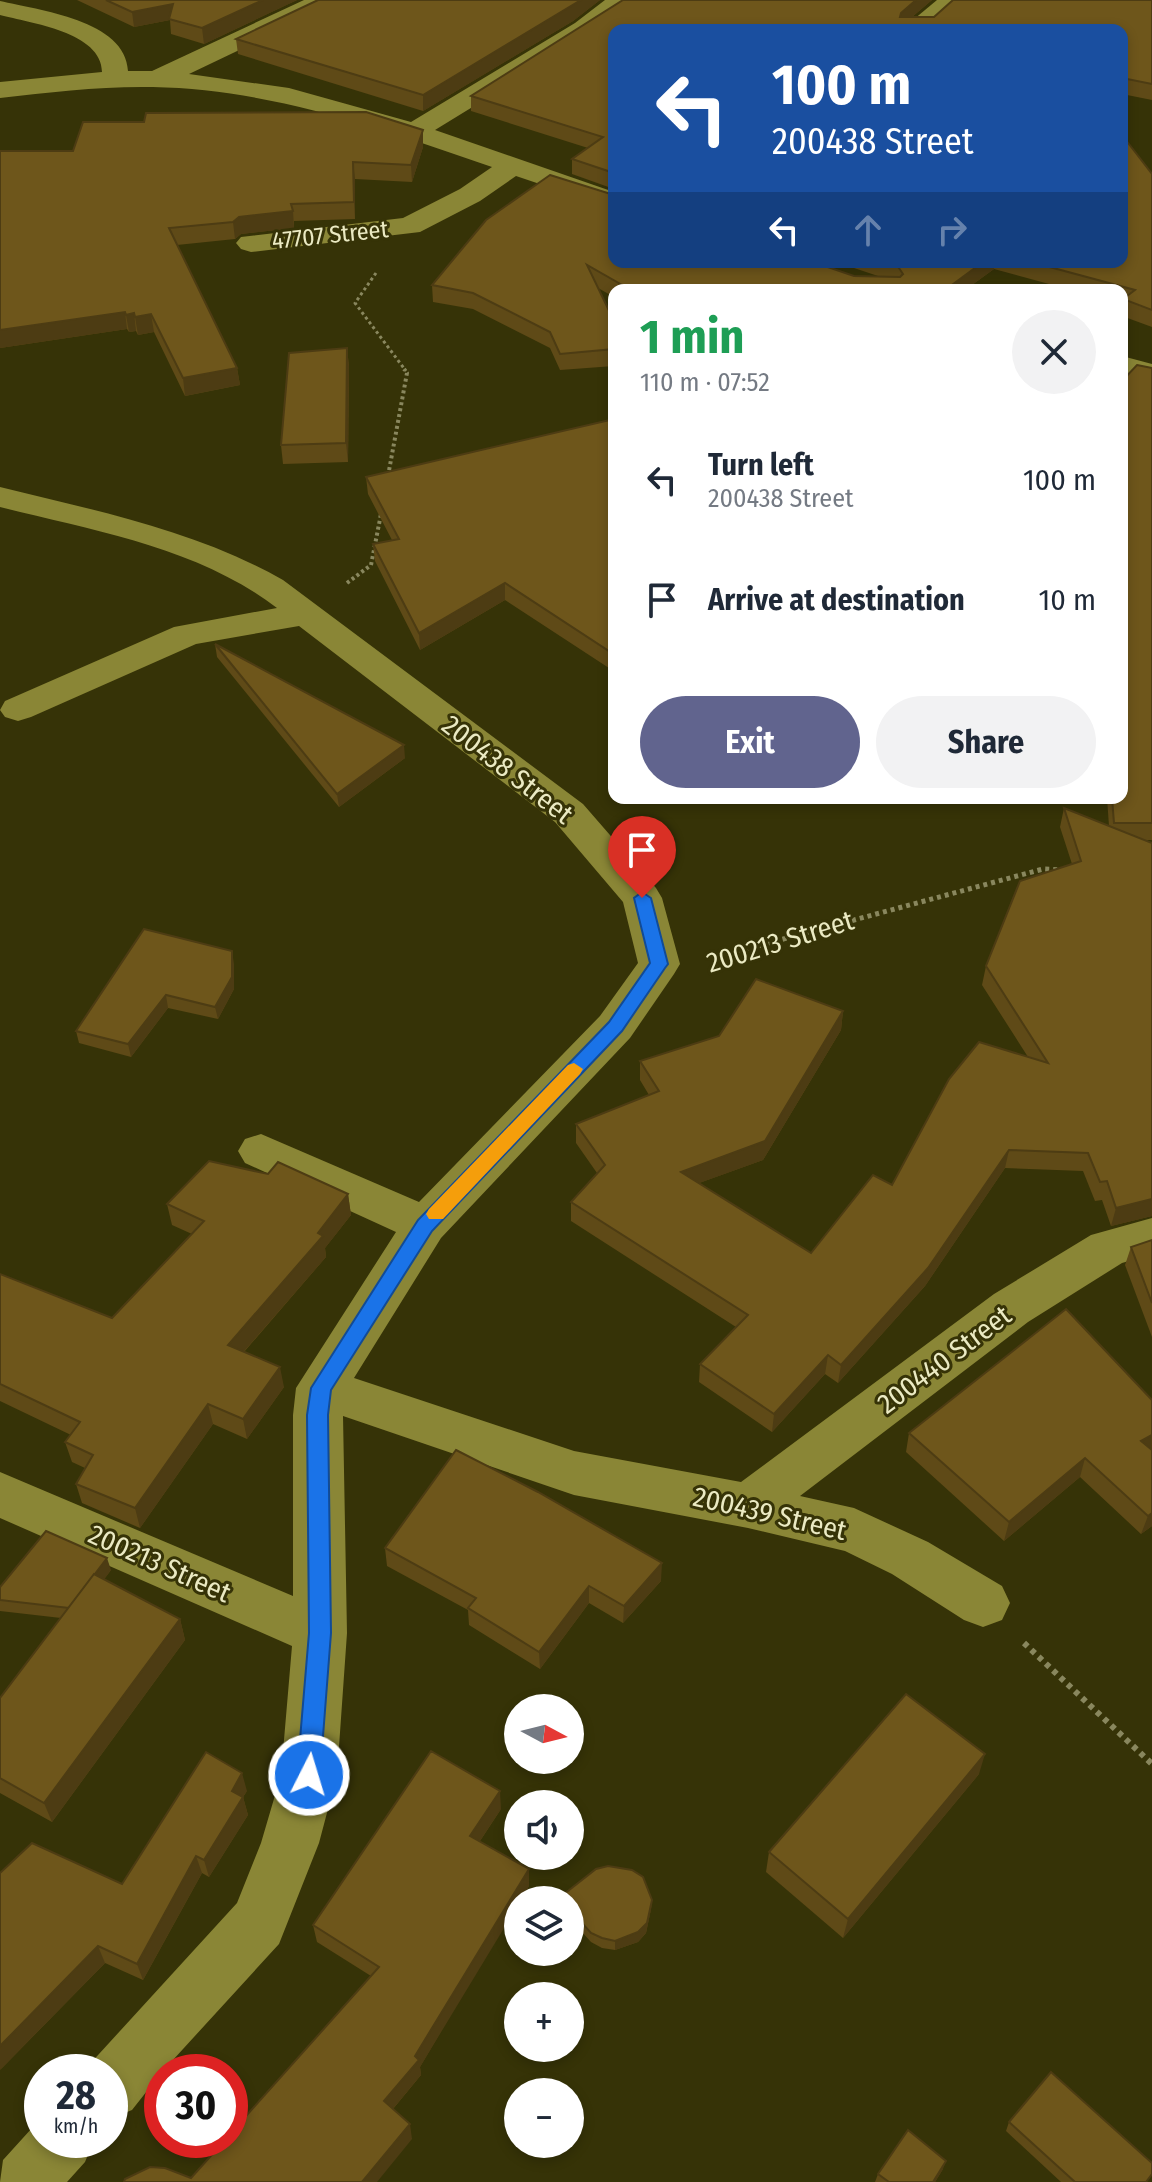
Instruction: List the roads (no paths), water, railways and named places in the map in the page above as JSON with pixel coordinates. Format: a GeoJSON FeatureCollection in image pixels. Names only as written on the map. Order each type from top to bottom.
{"type":"FeatureCollection","features":[{"type":"Feature","properties":{"kind":"street"},"geometry":{"type":"LineString","coordinates":[[157,79],[324,0]]}},
{"type":"Feature","properties":{"kind":"street"},"geometry":{"type":"LineString","coordinates":[[416,130],[584,28],[611,9],[618,0]]}},
{"type":"Feature","properties":{"kind":"street"},"geometry":{"type":"LineString","coordinates":[[922,24],[952,0]]}},
{"type":"Feature","properties":{"kind":"street"},"geometry":{"type":"LineString","coordinates":[[0,8],[88,34],[105,46],[114,60],[115,79]]}},
{"type":"Feature","properties":{"kind":"street"},"geometry":{"type":"LineString","coordinates":[[0,90],[115,79],[157,79],[248,88],[355,112],[416,130],[608,199]]}},
{"type":"Feature","properties":{"kind":"street","name":"47707 Street"},"geometry":{"type":"LineString","coordinates":[[251,243],[410,226],[470,195],[512,166]]}},
{"type":"Feature","properties":{"kind":"street"},"geometry":{"type":"LineString","coordinates":[[1128,367],[1152,374]]}},
{"type":"Feature","properties":{"kind":"street","name":"200438 Street"},"geometry":{"type":"LineString","coordinates":[[0,497],[202,551],[240,568],[569,813],[642,898],[659,964],[615,1027],[425,1225]]}},
{"type":"Feature","properties":{"kind":"street"},"geometry":{"type":"LineString","coordinates":[[18,709],[187,635],[305,614]]}},
{"type":"Feature","properties":{"kind":"street"},"geometry":{"type":"LineString","coordinates":[[128,2068],[258,1923],[290,1843],[309,1775],[320,1633],[318,1415],[321,1388],[425,1225],[261,1151]]}},
{"type":"Feature","properties":{"kind":"street","name":"200440 Street"},"geometry":{"type":"LineString","coordinates":[[748,1506],[1011,1308],[1108,1248],[1152,1236]]}},
{"type":"Feature","properties":{"kind":"street","name":"200439 Street"},"geometry":{"type":"LineString","coordinates":[[321,1388],[574,1473],[748,1506],[854,1531],[910,1558],[983,1603]]}},
{"type":"Feature","properties":{"kind":"street","name":"200213 Street"},"geometry":{"type":"LineString","coordinates":[[0,1494],[320,1633]]}},
{"type":"Feature","properties":{"kind":"street"},"geometry":{"type":"LineString","coordinates":[[25,2182],[47,2158]]}}]}
